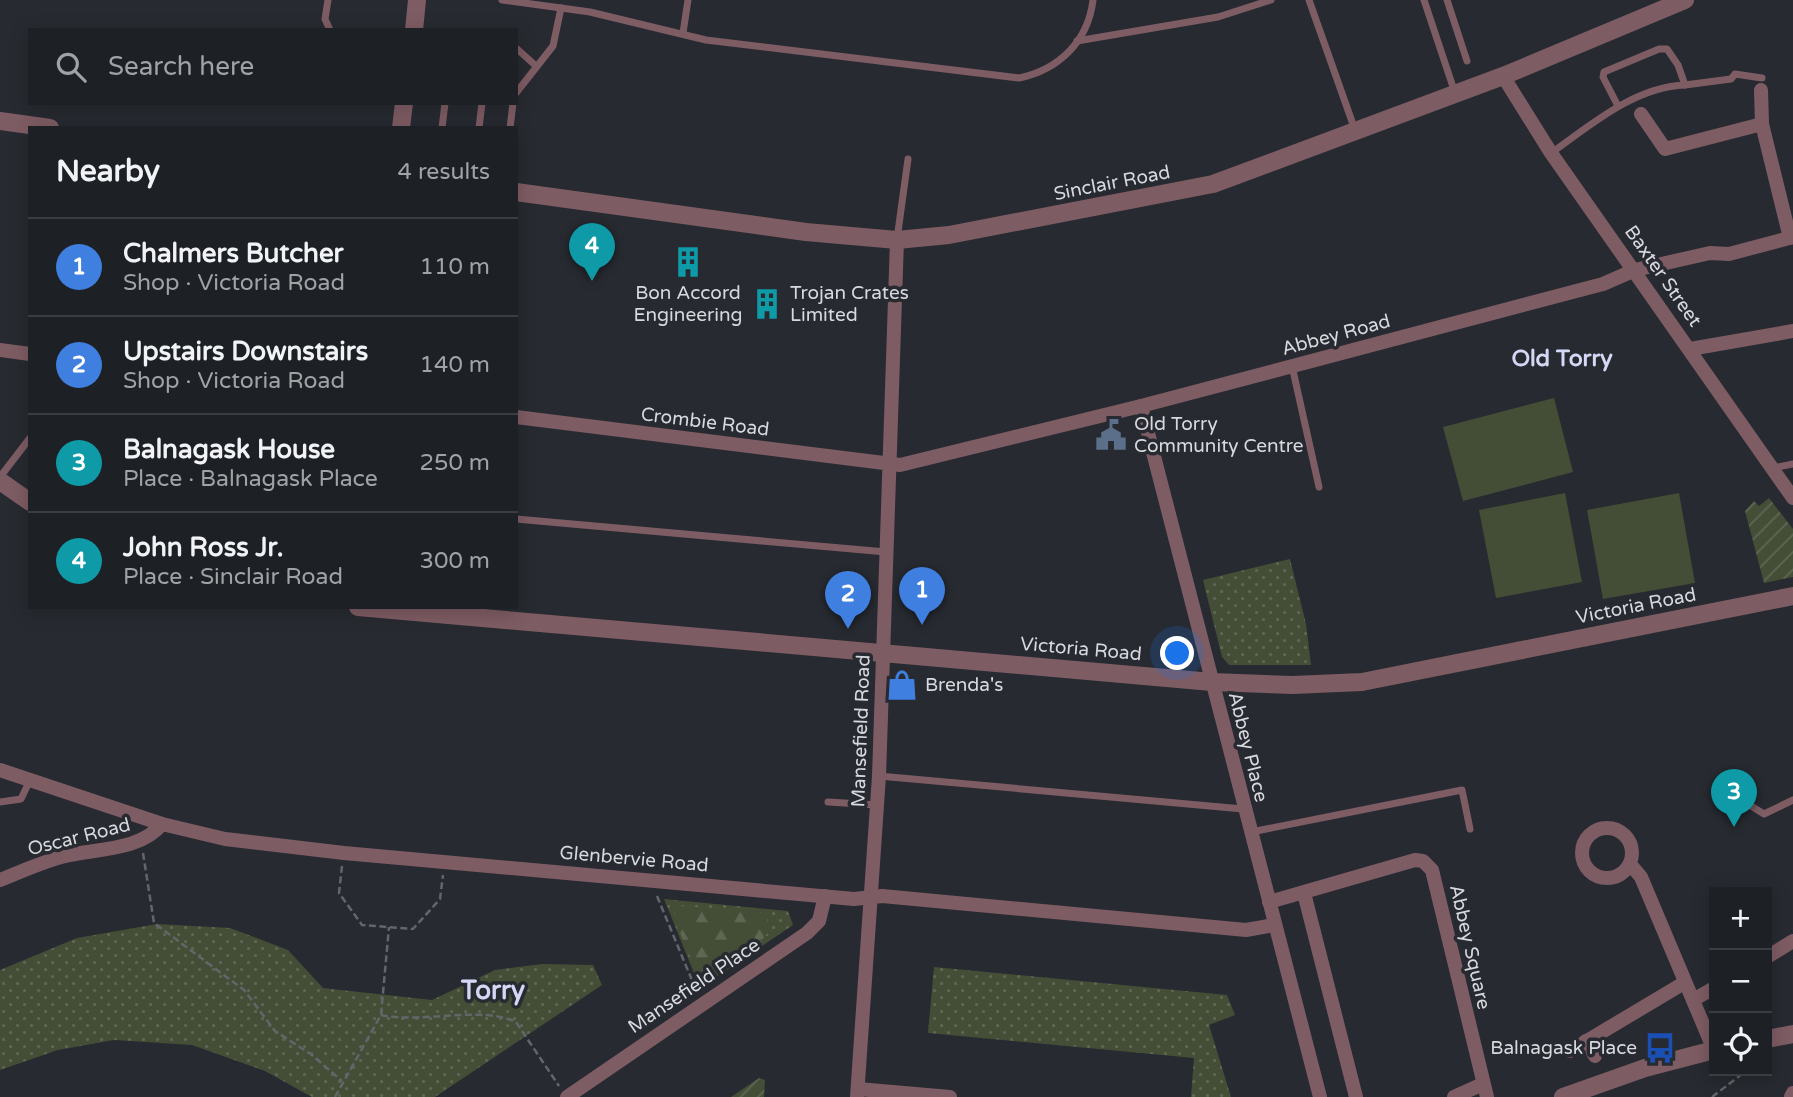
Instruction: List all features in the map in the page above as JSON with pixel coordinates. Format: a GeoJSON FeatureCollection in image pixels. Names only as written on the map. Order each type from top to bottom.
{"type":"FeatureCollection","features":[{"type":"Feature","properties":{"kind":"street"},"geometry":{"type":"LineString","coordinates":[[414,28],[417,0]]}},
{"type":"Feature","properties":{"kind":"street","name":"Sinclair Road"},"geometry":{"type":"LineString","coordinates":[[518,192],[806,232],[897,240],[1032,221],[1213,184],[1503,76],[1685,0]]}},
{"type":"Feature","properties":{"kind":"street","name":"Baxter Street"},"geometry":{"type":"LineString","coordinates":[[1503,76],[1551,153],[1793,498]]}},
{"type":"Feature","properties":{"kind":"street","name":"Abbey Road"},"geometry":{"type":"LineString","coordinates":[[889,465],[900,465],[1141,406],[1603,285],[1634,270],[1710,253],[1729,254],[1792,237],[1762,124],[1761,84]]}},
{"type":"Feature","properties":{"kind":"street"},"geometry":{"type":"LineString","coordinates":[[401,126],[404,105]]}},
{"type":"Feature","properties":{"kind":"street"},"geometry":{"type":"LineString","coordinates":[[1641,114],[1665,149],[1762,124]]}},
{"type":"Feature","properties":{"kind":"street"},"geometry":{"type":"LineString","coordinates":[[0,121],[36,126]]}},
{"type":"Feature","properties":{"kind":"street","name":"Mansefield Road"},"geometry":{"type":"LineString","coordinates":[[857,1093],[878,805],[897,240]]}},
{"type":"Feature","properties":{"kind":"street"},"geometry":{"type":"LineString","coordinates":[[1690,349],[1793,331]]}},
{"type":"Feature","properties":{"kind":"street"},"geometry":{"type":"LineString","coordinates":[[0,350],[28,354]]}},
{"type":"Feature","properties":{"kind":"street","name":"Abbey Place"},"geometry":{"type":"LineString","coordinates":[[1141,406],[1320,1097]]}},
{"type":"Feature","properties":{"kind":"street","name":"Crombie Road"},"geometry":{"type":"LineString","coordinates":[[518,417],[889,465]]}},
{"type":"Feature","properties":{"kind":"street"},"geometry":{"type":"LineString","coordinates":[[0,479],[28,500]]}},
{"type":"Feature","properties":{"kind":"street","name":"Victoria Road"},"geometry":{"type":"LineString","coordinates":[[381,609],[1212,682],[1293,685],[1362,682],[1793,596]]}},
{"type":"Feature","properties":{"kind":"street","name":"Glenbervie Road"},"geometry":{"type":"LineString","coordinates":[[0,770],[29,782],[162,824],[225,839],[344,853],[825,895],[873,898],[882,896],[1247,930],[1274,925]]}},
{"type":"Feature","properties":{"kind":"street","name":"Oscar Road"},"geometry":{"type":"LineString","coordinates":[[0,880],[57,858],[139,842],[153,835],[162,824]]}},
{"type":"Feature","properties":{"kind":"street","name":"Abbey Square"},"geometry":{"type":"LineString","coordinates":[[1269,902],[1415,860],[1423,861],[1430,867],[1485,1091],[1454,1097]]}},
{"type":"Feature","properties":{"kind":"street"},"geometry":{"type":"LineString","coordinates":[[1630,864],[1641,877],[1709,1038]]}},
{"type":"Feature","properties":{"kind":"street"},"geometry":{"type":"LineString","coordinates":[[1304,893],[1356,1097]]}},
{"type":"Feature","properties":{"kind":"street","name":"Mansefield Place"},"geometry":{"type":"LineString","coordinates":[[563,1092],[807,933],[819,921],[825,895]]}},
{"type":"Feature","properties":{"kind":"street"},"geometry":{"type":"LineString","coordinates":[[1772,954],[1793,941]]}},
{"type":"Feature","properties":{"kind":"street"},"geometry":{"type":"LineString","coordinates":[[1570,1051],[1684,983]]}},
{"type":"Feature","properties":{"kind":"street"},"geometry":{"type":"LineString","coordinates":[[1693,1000],[1709,991]]}},
{"type":"Feature","properties":{"kind":"street"},"geometry":{"type":"LineString","coordinates":[[1772,1038],[1793,1034]]}},
{"type":"Feature","properties":{"kind":"street"},"geometry":{"type":"LineString","coordinates":[[1586,1041],[1595,1056]]}},
{"type":"Feature","properties":{"kind":"street"},"geometry":{"type":"LineString","coordinates":[[1563,1097],[1645,1068],[1709,1051]]}},
{"type":"Feature","properties":{"kind":"street"},"geometry":{"type":"LineString","coordinates":[[857,1093],[950,1097]]}},
{"type":"Feature","properties":{"kind":"lane"},"geometry":{"type":"LineString","coordinates":[[328,0],[326,19],[329,28]]}},
{"type":"Feature","properties":{"kind":"lane"},"geometry":{"type":"LineString","coordinates":[[502,0],[590,12],[752,47],[1019,78],[1051,67],[1067,56],[1089,21],[1093,0]]}},
{"type":"Feature","properties":{"kind":"lane"},"geometry":{"type":"LineString","coordinates":[[683,33],[688,0]]}},
{"type":"Feature","properties":{"kind":"lane"},"geometry":{"type":"LineString","coordinates":[[1077,41],[1217,17],[1271,0]]}},
{"type":"Feature","properties":{"kind":"lane"},"geometry":{"type":"LineString","coordinates":[[1309,0],[1355,131]]}},
{"type":"Feature","properties":{"kind":"lane"},"geometry":{"type":"LineString","coordinates":[[1424,0],[1455,93]]}},
{"type":"Feature","properties":{"kind":"lane"},"geometry":{"type":"LineString","coordinates":[[1447,0],[1467,61]]}},
{"type":"Feature","properties":{"kind":"lane"},"geometry":{"type":"LineString","coordinates":[[518,90],[553,46],[561,8]]}},
{"type":"Feature","properties":{"kind":"lane"},"geometry":{"type":"LineString","coordinates":[[1618,106],[1603,77],[1604,72],[1659,49],[1667,49],[1678,65],[1685,85]]}},
{"type":"Feature","properties":{"kind":"lane"},"geometry":{"type":"LineString","coordinates":[[518,50],[536,66]]}},
{"type":"Feature","properties":{"kind":"lane"},"geometry":{"type":"LineString","coordinates":[[1551,153],[1618,106],[1667,85],[1731,79],[1735,74],[1761,84]]}},
{"type":"Feature","properties":{"kind":"lane"},"geometry":{"type":"LineString","coordinates":[[442,126],[445,105]]}},
{"type":"Feature","properties":{"kind":"lane"},"geometry":{"type":"LineString","coordinates":[[479,126],[482,105]]}},
{"type":"Feature","properties":{"kind":"lane"},"geometry":{"type":"LineString","coordinates":[[510,126],[513,105]]}},
{"type":"Feature","properties":{"kind":"lane"},"geometry":{"type":"LineString","coordinates":[[897,240],[908,159]]}},
{"type":"Feature","properties":{"kind":"lane"},"geometry":{"type":"LineString","coordinates":[[1292,366],[1319,487]]}},
{"type":"Feature","properties":{"kind":"lane"},"geometry":{"type":"LineString","coordinates":[[0,479],[28,441]]}},
{"type":"Feature","properties":{"kind":"lane"},"geometry":{"type":"LineString","coordinates":[[1773,468],[1793,464]]}},
{"type":"Feature","properties":{"kind":"lane"},"geometry":{"type":"LineString","coordinates":[[518,519],[886,552]]}},
{"type":"Feature","properties":{"kind":"lane"},"geometry":{"type":"LineString","coordinates":[[879,776],[1244,809]]}},
{"type":"Feature","properties":{"kind":"lane"},"geometry":{"type":"LineString","coordinates":[[0,802],[21,799],[29,782]]}},
{"type":"Feature","properties":{"kind":"lane"},"geometry":{"type":"LineString","coordinates":[[1744,787],[1752,806],[1763,814],[1793,800]]}},
{"type":"Feature","properties":{"kind":"lane"},"geometry":{"type":"LineString","coordinates":[[1250,832],[1462,790],[1470,829]]}},
{"type":"Feature","properties":{"kind":"lane"},"geometry":{"type":"LineString","coordinates":[[828,802],[878,805]]}},
{"type":"Feature","properties":{"kind":"path"},"geometry":{"type":"LineString","coordinates":[[139,842],[147,863],[154,923],[244,990],[275,1031],[312,1055],[342,1081]]}},
{"type":"Feature","properties":{"kind":"path"},"geometry":{"type":"LineString","coordinates":[[344,853],[339,893],[362,925],[413,929],[440,899],[445,861]]}},
{"type":"Feature","properties":{"kind":"path"},"geometry":{"type":"LineString","coordinates":[[650,880],[702,1003]]}},
{"type":"Feature","properties":{"kind":"path"},"geometry":{"type":"LineString","coordinates":[[335,1097],[381,1015],[389,927]]}},
{"type":"Feature","properties":{"kind":"path"},"geometry":{"type":"LineString","coordinates":[[381,1015],[397,1018],[479,1015],[507,1018],[516,1023],[563,1092]]}},
{"type":"Feature","properties":{"kind":"path"},"geometry":{"type":"LineString","coordinates":[[1712,1097],[1739,1076]]}},
{"type":"Feature","properties":{"kind":"green space"},"geometry":{"type":"Polygon","coordinates":[[[1554,398],[1573,472],[1463,501],[1443,427],[1554,398]]]}},
{"type":"Feature","properties":{"kind":"green space"},"geometry":{"type":"Polygon","coordinates":[[[1565,493],[1582,582],[1496,598],[1479,510],[1565,493]]]}},
{"type":"Feature","properties":{"kind":"green space"},"geometry":{"type":"Polygon","coordinates":[[[1679,493],[1695,583],[1603,599],[1587,510],[1679,493]]]}},
{"type":"Feature","properties":{"kind":"green space"},"geometry":{"type":"Polygon","coordinates":[[[1769,498],[1793,529],[1793,577],[1764,583],[1745,511],[1754,501],[1759,506],[1769,498]]]}},
{"type":"Feature","properties":{"kind":"green space"},"geometry":{"type":"Polygon","coordinates":[[[1290,559],[1306,624],[1311,665],[1229,665],[1222,657],[1203,580],[1290,559]]]}},
{"type":"Feature","properties":{"kind":"green space"},"geometry":{"type":"Polygon","coordinates":[[[664,899],[788,911],[793,925],[700,988],[664,899]]]}},
{"type":"Feature","properties":{"kind":"green space"},"geometry":{"type":"Polygon","coordinates":[[[682,906],[759,912],[767,918],[769,931],[751,948],[726,962],[709,966],[693,963],[674,919],[675,910],[682,906]]]}},
{"type":"Feature","properties":{"kind":"green space"},"geometry":{"type":"Polygon","coordinates":[[[157,924],[230,928],[288,950],[323,988],[432,1000],[495,970],[542,964],[593,965],[602,985],[435,1097],[312,1097],[265,1071],[192,1045],[114,1040],[58,1050],[0,1070],[0,970],[77,938],[157,924]]]}},
{"type":"Feature","properties":{"kind":"green space"},"geometry":{"type":"Polygon","coordinates":[[[934,967],[1227,995],[1235,1015],[1209,1025],[1231,1097],[1191,1097],[1194,1058],[928,1033],[934,967]]]}},
{"type":"Feature","properties":{"kind":"green space"},"geometry":{"type":"Polygon","coordinates":[[[759,1078],[765,1080],[764,1097],[731,1097],[759,1078]]]}},
{"type":"Feature","properties":{"kind":"place","name":"Bon Accord Engineering"},"geometry":{"type":"Point","coordinates":[688,262]}},
{"type":"Feature","properties":{"kind":"place","name":"John Ross Jr."},"geometry":{"type":"Point","coordinates":[592,281]}},
{"type":"Feature","properties":{"kind":"place","name":"Trojan Crates Limited"},"geometry":{"type":"Point","coordinates":[767,304]}},
{"type":"Feature","properties":{"kind":"place","name":"Old Torry Community Centre"},"geometry":{"type":"Point","coordinates":[1111,435]}},
{"type":"Feature","properties":{"kind":"place","name":"Chalmers Butcher"},"geometry":{"type":"Point","coordinates":[922,625]}},
{"type":"Feature","properties":{"kind":"place","name":"Upstairs Downstairs"},"geometry":{"type":"Point","coordinates":[848,629]}},
{"type":"Feature","properties":{"kind":"place","name":"Brenda's"},"geometry":{"type":"Point","coordinates":[902,685]}},
{"type":"Feature","properties":{"kind":"place","name":"Balnagask House"},"geometry":{"type":"Point","coordinates":[1734,827]}},
{"type":"Feature","properties":{"kind":"place","name":"Balnagask Place"},"geometry":{"type":"Point","coordinates":[1660,1048]}},
{"type":"Feature","properties":{"kind":"district","name":"Old Torry"},"geometry":{"type":"Point","coordinates":[1562,359]}},
{"type":"Feature","properties":{"kind":"district","name":"Torry"},"geometry":{"type":"Point","coordinates":[493,990]}}]}
